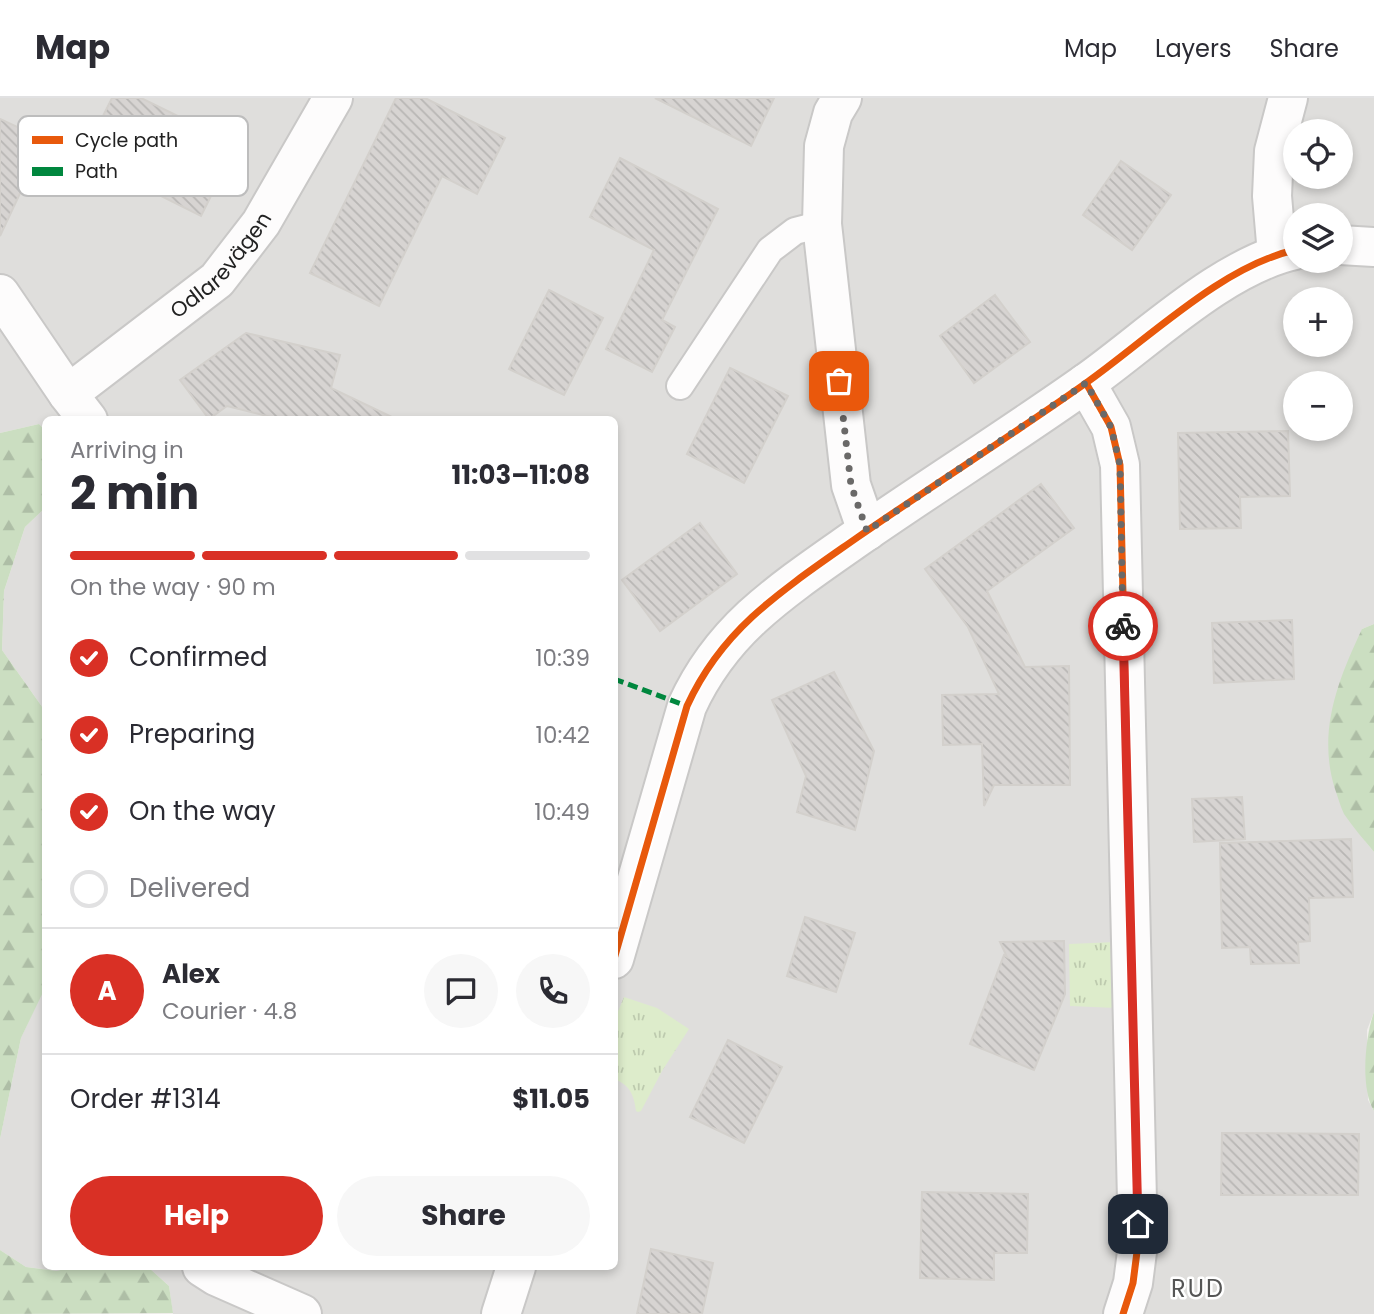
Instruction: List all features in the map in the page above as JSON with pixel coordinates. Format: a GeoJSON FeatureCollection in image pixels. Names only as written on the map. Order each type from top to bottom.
{"type":"FeatureCollection","features":[{"type":"Feature","properties":{"kind":"street","name":"Odlarevägen"},"geometry":{"type":"LineString","coordinates":[[78,407],[217,280],[261,223],[333,98]]}},
{"type":"Feature","properties":{"kind":"street"},"geometry":{"type":"LineString","coordinates":[[842,98],[833,113],[824,146],[822,224],[851,485],[867,531]]}},
{"type":"Feature","properties":{"kind":"street"},"geometry":{"type":"LineString","coordinates":[[1283,240],[1272,196],[1274,151],[1288,98]]}},
{"type":"Feature","properties":{"kind":"street"},"geometry":{"type":"LineString","coordinates":[[1353,246],[1374,247]]}},
{"type":"Feature","properties":{"kind":"street"},"geometry":{"type":"LineString","coordinates":[[618,945],[687,706],[713,658],[750,619],[788,586],[1086,383],[1232,276],[1283,253]]}},
{"type":"Feature","properties":{"kind":"street"},"geometry":{"type":"LineString","coordinates":[[0,294],[78,407]]}},
{"type":"Feature","properties":{"kind":"street"},"geometry":{"type":"LineString","coordinates":[[1086,383],[1111,427],[1120,465],[1138,1244],[1133,1283],[1123,1314]]}},
{"type":"Feature","properties":{"kind":"street"},"geometry":{"type":"LineString","coordinates":[[207,1270],[302,1314]]}},
{"type":"Feature","properties":{"kind":"street"},"geometry":{"type":"LineString","coordinates":[[502,1314],[515,1270]]}},
{"type":"Feature","properties":{"kind":"lane"},"geometry":{"type":"LineString","coordinates":[[680,386],[770,250],[795,231],[822,224]]}},
{"type":"Feature","properties":{"kind":"shaded area"},"geometry":{"type":"Polygon","coordinates":[[[0,98],[1374,98],[1374,624],[1362,629],[1365,841],[1374,852],[1374,1012],[1367,1030],[1367,1059],[1368,1100],[1374,1111],[1374,1314],[173,1314],[169,1286],[151,1270],[618,1270],[618,416],[42,416],[42,427],[39,424],[0,433],[0,98]]]}},
{"type":"Feature","properties":{"kind":"shaded area"},"geometry":{"type":"Polygon","coordinates":[[[42,511],[42,707],[2,650],[4,591],[25,527],[42,511]]]}},
{"type":"Feature","properties":{"kind":"shaded area"},"geometry":{"type":"Polygon","coordinates":[[[42,992],[42,1269],[26,1267],[0,1250],[0,1139],[21,1038],[42,992]]]}},
{"type":"Feature","properties":{"kind":"green space"},"geometry":{"type":"Polygon","coordinates":[[[39,424],[42,427],[42,511],[25,527],[4,591],[2,650],[42,707],[42,994],[21,1038],[0,1139],[0,433],[39,424]]]}},
{"type":"Feature","properties":{"kind":"green space"},"geometry":{"type":"Polygon","coordinates":[[[1374,624],[1374,852],[1343,811],[1330,768],[1328,747],[1333,707],[1345,668],[1362,629],[1374,624]]]}},
{"type":"Feature","properties":{"kind":"green space"},"geometry":{"type":"Polygon","coordinates":[[[1116,942],[1116,1008],[1070,1006],[1069,944],[1116,942]]]}},
{"type":"Feature","properties":{"kind":"green space"},"geometry":{"type":"Polygon","coordinates":[[[624,997],[657,1008],[689,1029],[638,1112],[630,1091],[618,1081],[618,1011],[624,997]]]}},
{"type":"Feature","properties":{"kind":"green space"},"geometry":{"type":"Polygon","coordinates":[[[1374,1012],[1374,1111],[1367,1089],[1365,1062],[1374,1012]]]}},
{"type":"Feature","properties":{"kind":"green space"},"geometry":{"type":"Polygon","coordinates":[[[0,1250],[26,1267],[42,1270],[151,1270],[169,1286],[173,1313],[0,1314],[0,1250]]]}},
{"type":"Feature","properties":{"kind":"building"},"geometry":{"type":"Polygon","coordinates":[[[112,98],[141,98],[178,116],[103,116],[112,98]]]}},
{"type":"Feature","properties":{"kind":"building"},"geometry":{"type":"Polygon","coordinates":[[[396,98],[425,98],[505,138],[477,194],[442,176],[379,306],[310,273],[396,98]]]}},
{"type":"Feature","properties":{"kind":"building"},"geometry":{"type":"Polygon","coordinates":[[[655,98],[774,98],[751,146],[655,98]]]}},
{"type":"Feature","properties":{"kind":"building"},"geometry":{"type":"Polygon","coordinates":[[[0,119],[18,127],[19,196],[0,236],[0,119]]]}},
{"type":"Feature","properties":{"kind":"building"},"geometry":{"type":"Polygon","coordinates":[[[620,158],[718,209],[662,320],[675,327],[652,372],[606,349],[654,250],[590,217],[620,158]]]}},
{"type":"Feature","properties":{"kind":"building"},"geometry":{"type":"Polygon","coordinates":[[[1121,161],[1171,195],[1132,250],[1083,215],[1121,161]]]}},
{"type":"Feature","properties":{"kind":"building"},"geometry":{"type":"Polygon","coordinates":[[[161,196],[211,196],[201,216],[161,196]]]}},
{"type":"Feature","properties":{"kind":"building"},"geometry":{"type":"Polygon","coordinates":[[[549,290],[603,318],[564,395],[509,369],[549,290]]]}},
{"type":"Feature","properties":{"kind":"building"},"geometry":{"type":"Polygon","coordinates":[[[995,295],[1030,342],[974,383],[940,336],[995,295]]]}},
{"type":"Feature","properties":{"kind":"building"},"geometry":{"type":"Polygon","coordinates":[[[246,333],[340,355],[331,388],[390,416],[267,416],[227,406],[213,416],[207,416],[180,380],[246,333]]]}},
{"type":"Feature","properties":{"kind":"building"},"geometry":{"type":"Polygon","coordinates":[[[730,368],[788,396],[744,483],[687,454],[730,368]]]}},
{"type":"Feature","properties":{"kind":"building"},"geometry":{"type":"Polygon","coordinates":[[[1283,431],[1283,441],[1288,441],[1290,496],[1240,497],[1241,528],[1180,529],[1178,433],[1283,431]]]}},
{"type":"Feature","properties":{"kind":"building"},"geometry":{"type":"Polygon","coordinates":[[[1041,484],[1074,528],[987,591],[1025,667],[1069,666],[1070,785],[994,785],[984,806],[982,744],[943,745],[942,695],[999,694],[968,627],[925,569],[1041,484]]]}},
{"type":"Feature","properties":{"kind":"building"},"geometry":{"type":"Polygon","coordinates":[[[700,523],[737,574],[660,631],[622,580],[700,523]]]}},
{"type":"Feature","properties":{"kind":"building"},"geometry":{"type":"Polygon","coordinates":[[[1292,620],[1294,679],[1214,683],[1212,623],[1292,620]]]}},
{"type":"Feature","properties":{"kind":"building"},"geometry":{"type":"Polygon","coordinates":[[[834,672],[874,751],[855,830],[797,812],[806,776],[772,700],[834,672]]]}},
{"type":"Feature","properties":{"kind":"building"},"geometry":{"type":"Polygon","coordinates":[[[1242,797],[1245,839],[1194,842],[1192,799],[1242,797]]]}},
{"type":"Feature","properties":{"kind":"building"},"geometry":{"type":"Polygon","coordinates":[[[1351,839],[1353,897],[1309,898],[1310,941],[1298,942],[1299,963],[1251,964],[1250,947],[1222,948],[1220,843],[1351,839]]]}},
{"type":"Feature","properties":{"kind":"building"},"geometry":{"type":"Polygon","coordinates":[[[805,917],[855,933],[836,992],[787,976],[805,917]]]}},
{"type":"Feature","properties":{"kind":"building"},"geometry":{"type":"Polygon","coordinates":[[[1064,941],[1065,994],[1034,1070],[970,1044],[1004,955],[1007,957],[1000,942],[1064,941]]]}},
{"type":"Feature","properties":{"kind":"building"},"geometry":{"type":"Polygon","coordinates":[[[728,1040],[782,1067],[744,1143],[690,1117],[728,1040]]]}},
{"type":"Feature","properties":{"kind":"building"},"geometry":{"type":"Polygon","coordinates":[[[1222,1133],[1359,1134],[1358,1195],[1221,1195],[1222,1133]]]}},
{"type":"Feature","properties":{"kind":"building"},"geometry":{"type":"Polygon","coordinates":[[[922,1192],[1028,1194],[1027,1253],[994,1253],[994,1280],[920,1278],[922,1192]]]}},
{"type":"Feature","properties":{"kind":"building"},"geometry":{"type":"Polygon","coordinates":[[[651,1249],[713,1263],[702,1314],[637,1314],[651,1249]]]}},
{"type":"Feature","properties":{"kind":"marked path"},"geometry":{"type":"LineString","coordinates":[[618,680],[687,706]]}},
{"type":"Feature","properties":{"kind":"cycle path"},"geometry":{"type":"LineString","coordinates":[[618,945],[687,706],[707,669],[742,627],[817,566],[1086,383],[1186,306],[1240,271],[1283,254]]}},
{"type":"Feature","properties":{"kind":"cycle path"},"geometry":{"type":"LineString","coordinates":[[1086,383],[1111,427],[1120,465],[1138,1244],[1133,1283],[1123,1314]]}},
{"type":"Feature","properties":{"kind":"way so far"},"geometry":{"type":"LineString","coordinates":[[839,381],[851,485],[867,531],[1086,383],[1111,427],[1120,465],[1123,626]]}},
{"type":"Feature","properties":{"kind":"district","name":"RUD"},"geometry":{"type":"Point","coordinates":[1198,1289]}},
{"type":"Feature","properties":{"kind":"route"},"geometry":{"type":"LineString","coordinates":[[1123,626],[1138,1224]]}}]}
